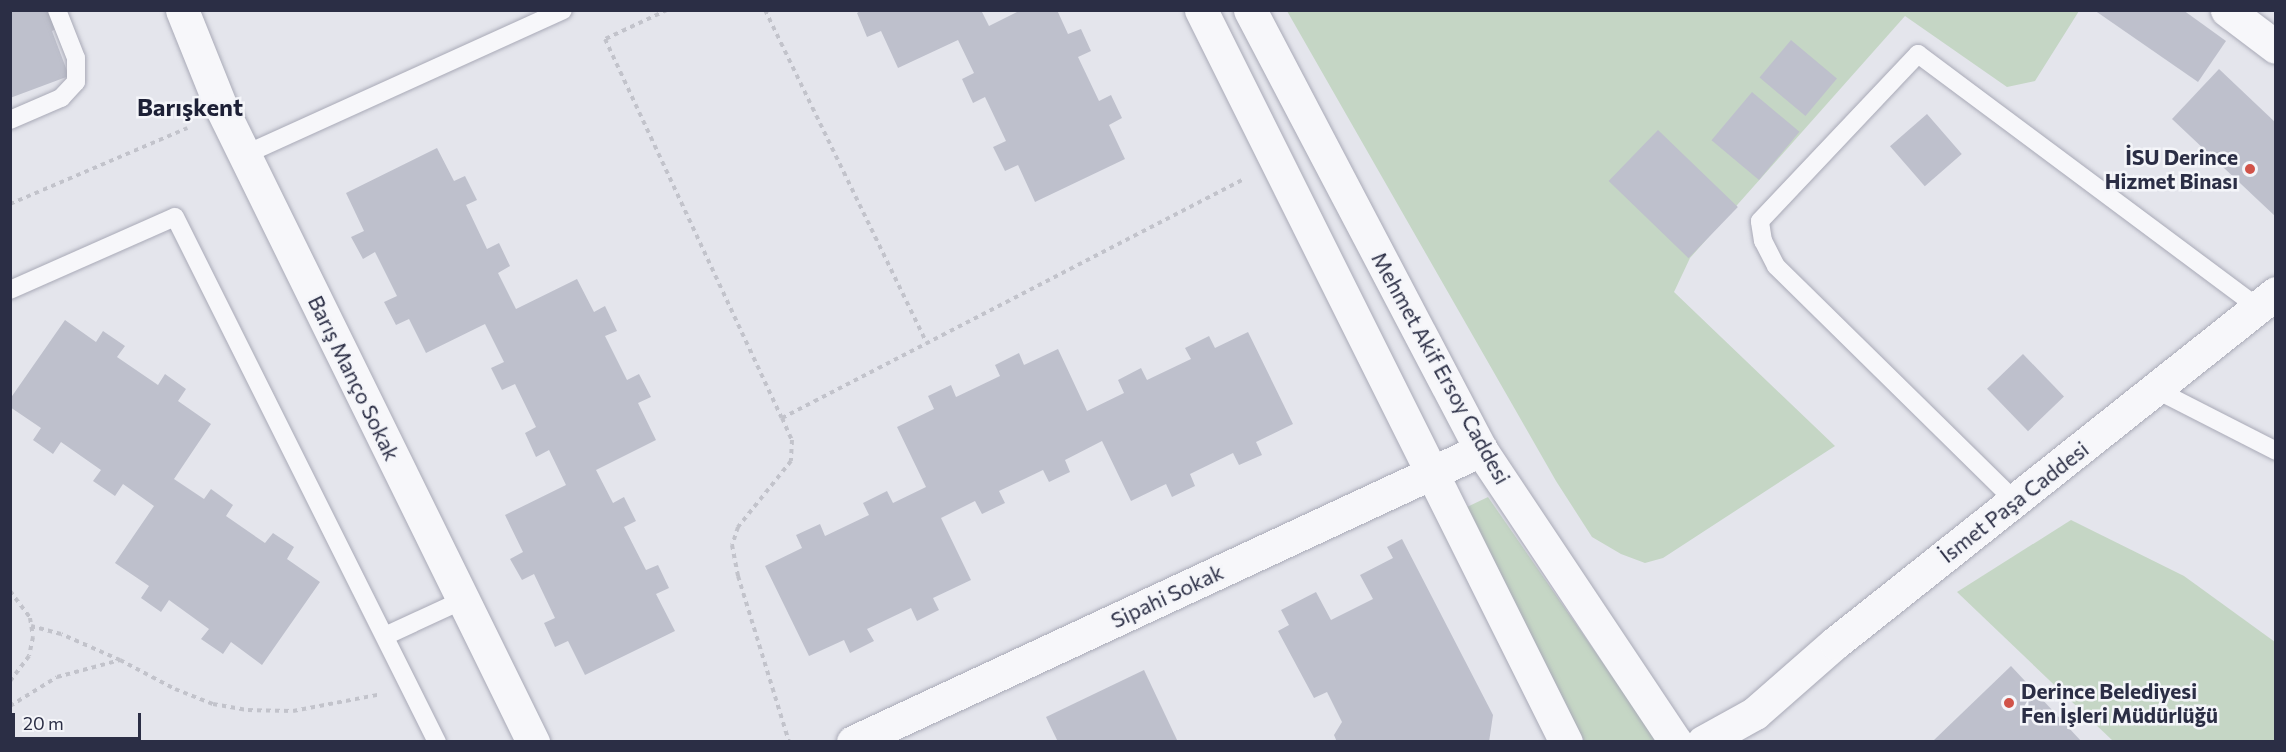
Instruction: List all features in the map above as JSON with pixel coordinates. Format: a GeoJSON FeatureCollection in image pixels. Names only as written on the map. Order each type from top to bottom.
{"type":"FeatureCollection","features":[{"type":"Feature","properties":{"kind":"street","name":"Barış Manço Sokak"},"geometry":{"type":"LineString","coordinates":[[182,10],[224,113],[244,155],[533,741]]}},
{"type":"Feature","properties":{"kind":"street"},"geometry":{"type":"LineString","coordinates":[[1201,10],[1279,162],[1566,741]]}},
{"type":"Feature","properties":{"kind":"street","name":"Mehmet Akif Ersoy Caddesi"},"geometry":{"type":"LineString","coordinates":[[1250,10],[1481,450],[1676,741]]}},
{"type":"Feature","properties":{"kind":"street"},"geometry":{"type":"LineString","coordinates":[[2227,10],[2276,47]]}},
{"type":"Feature","properties":{"kind":"street","name":"İsmet Paşa Caddesi"},"geometry":{"type":"LineString","coordinates":[[1702,741],[1755,713],[1835,643],[2267,300]]}},
{"type":"Feature","properties":{"kind":"street","name":"Sipahi Sokak"},"geometry":{"type":"LineString","coordinates":[[853,741],[1481,450]]}},
{"type":"Feature","properties":{"kind":"street","name":"İsmet Paşa Caddesi"},"geometry":{"type":"LineString","coordinates":[[1736,741],[1755,713]]}},
{"type":"Feature","properties":{"kind":"lane"},"geometry":{"type":"LineString","coordinates":[[10,120],[61,98],[76,82],[75,58],[57,10]]}},
{"type":"Feature","properties":{"kind":"lane"},"geometry":{"type":"LineString","coordinates":[[244,155],[562,10]]}},
{"type":"Feature","properties":{"kind":"lane"},"geometry":{"type":"LineString","coordinates":[[2015,501],[1776,266],[1763,241],[1760,221],[1918,54],[2267,300]]}},
{"type":"Feature","properties":{"kind":"lane"},"geometry":{"type":"LineString","coordinates":[[10,290],[175,218],[437,741]]}},
{"type":"Feature","properties":{"kind":"lane"},"geometry":{"type":"LineString","coordinates":[[2155,389],[2276,451]]}},
{"type":"Feature","properties":{"kind":"lane"},"geometry":{"type":"LineString","coordinates":[[385,636],[463,600]]}},
{"type":"Feature","properties":{"kind":"path"},"geometry":{"type":"LineString","coordinates":[[667,10],[605,39],[792,440],[791,461],[738,527],[732,545],[738,576],[789,741]]}},
{"type":"Feature","properties":{"kind":"path"},"geometry":{"type":"LineString","coordinates":[[765,10],[927,343]]}},
{"type":"Feature","properties":{"kind":"path"},"geometry":{"type":"LineString","coordinates":[[10,204],[224,113]]}},
{"type":"Feature","properties":{"kind":"path"},"geometry":{"type":"LineString","coordinates":[[782,418],[1279,162]]}},
{"type":"Feature","properties":{"kind":"path"},"geometry":{"type":"LineString","coordinates":[[10,591],[21,601],[31,626],[30,656],[10,681]]}},
{"type":"Feature","properties":{"kind":"path"},"geometry":{"type":"LineString","coordinates":[[31,626],[62,634],[120,660],[175,689],[213,704],[248,710],[293,711],[411,688]]}},
{"type":"Feature","properties":{"kind":"path"},"geometry":{"type":"LineString","coordinates":[[10,706],[57,677],[120,660]]}},
{"type":"Feature","properties":{"kind":"green space"},"geometry":{"type":"Polygon","coordinates":[[[1287,11],[2079,11],[2035,81],[2007,87],[1905,16],[1690,258],[1674,292],[1835,446],[1663,558],[1645,563],[1621,554],[1592,537],[1556,481],[1287,11]]]}},
{"type":"Feature","properties":{"kind":"green space"},"geometry":{"type":"Polygon","coordinates":[[[1488,497],[1657,741],[1584,741],[1467,507],[1488,497]]]}},
{"type":"Feature","properties":{"kind":"green space"},"geometry":{"type":"Polygon","coordinates":[[[2071,520],[2184,576],[2275,642],[2275,741],[2113,741],[1957,592],[2071,520]]]}},
{"type":"Feature","properties":{"kind":"building"},"geometry":{"type":"Polygon","coordinates":[[[10,10],[51,10],[58,28],[52,31],[69,76],[10,98],[10,10]]]}},
{"type":"Feature","properties":{"kind":"building"},"geometry":{"type":"Polygon","coordinates":[[[862,10],[981,10],[989,26],[1021,10],[1057,10],[1068,34],[1081,29],[1091,51],[1078,57],[1099,101],[1111,95],[1122,118],[1109,125],[1125,159],[1035,202],[1018,165],[1005,171],[993,147],[1006,141],[985,97],[973,103],[962,79],[974,73],[958,40],[898,68],[881,31],[867,37],[857,13],[862,10]]]}},
{"type":"Feature","properties":{"kind":"building"},"geometry":{"type":"Polygon","coordinates":[[[2094,10],[2183,10],[2226,41],[2198,82],[2094,10]]]}},
{"type":"Feature","properties":{"kind":"building"},"geometry":{"type":"Polygon","coordinates":[[[1791,40],[1837,79],[1805,116],[1760,78],[1791,40]]]}},
{"type":"Feature","properties":{"kind":"building","name":"İSU Derince Hizmet Binası"},"geometry":{"type":"Polygon","coordinates":[[[2219,69],[2276,123],[2276,217],[2172,119],[2219,69]]]}},
{"type":"Feature","properties":{"kind":"building"},"geometry":{"type":"Polygon","coordinates":[[[1752,92],[1799,132],[1759,180],[1712,140],[1752,92]]]}},
{"type":"Feature","properties":{"kind":"building"},"geometry":{"type":"Polygon","coordinates":[[[1927,114],[1962,154],[1925,186],[1890,146],[1927,114]]]}},
{"type":"Feature","properties":{"kind":"building"},"geometry":{"type":"Polygon","coordinates":[[[1658,130],[1738,207],[1689,258],[1609,181],[1658,130]]]}},
{"type":"Feature","properties":{"kind":"building"},"geometry":{"type":"Polygon","coordinates":[[[437,148],[454,181],[465,176],[477,200],[466,205],[487,249],[499,243],[510,266],[498,273],[516,309],[577,279],[594,312],[605,306],[617,331],[605,336],[627,380],[639,374],[651,397],[638,403],[656,440],[596,470],[613,503],[624,497],[636,521],[624,527],[646,570],[658,565],[669,588],[656,594],[675,631],[585,675],[568,641],[555,647],[544,623],[555,618],[534,574],[522,580],[510,559],[523,552],[505,515],[566,485],[549,450],[536,457],[525,433],[536,427],[515,384],[502,390],[491,368],[504,362],[485,324],[426,353],[409,319],[396,325],[384,302],[397,296],[375,252],[363,259],[351,237],[364,231],[346,193],[437,148]]]}},
{"type":"Feature","properties":{"kind":"building"},"geometry":{"type":"Polygon","coordinates":[[[65,320],[96,342],[103,331],[125,346],[117,357],[158,385],[165,374],[186,389],[178,401],[211,424],[174,479],[204,499],[211,489],[233,505],[226,516],[265,543],[273,533],[294,547],[287,559],[320,582],[262,665],[231,642],[223,654],[201,639],[209,629],[169,600],[161,612],[141,598],[149,586],[115,563],[154,506],[123,484],[115,496],[93,481],[101,470],[61,442],[53,454],[33,440],[41,428],[10,407],[10,399],[65,320]]]}},
{"type":"Feature","properties":{"kind":"building"},"geometry":{"type":"Polygon","coordinates":[[[1248,332],[1293,424],[1256,442],[1262,455],[1239,465],[1233,453],[1190,474],[1195,486],[1172,497],[1166,484],[1131,501],[1102,441],[1065,460],[1070,472],[1049,482],[1043,470],[999,491],[1005,503],[982,514],[975,501],[941,518],[971,580],[933,598],[939,610],[917,621],[911,608],[867,629],[874,641],[850,653],[844,640],[809,656],[765,566],[802,548],[796,535],[820,524],[825,536],[869,515],[863,503],[887,491],[893,503],[926,487],[897,427],[934,409],[928,396],[951,385],[956,397],[1000,376],[995,365],[1019,353],[1024,365],[1058,349],[1087,411],[1124,393],[1118,380],[1141,368],[1147,380],[1191,359],[1185,348],[1209,336],[1215,348],[1248,332]]]}},
{"type":"Feature","properties":{"kind":"building"},"geometry":{"type":"Polygon","coordinates":[[[2023,354],[2064,396],[2028,431],[1987,389],[2023,354]]]}},
{"type":"Feature","properties":{"kind":"building"},"geometry":{"type":"Polygon","coordinates":[[[1402,539],[1493,715],[1489,742],[1337,742],[1334,735],[1342,722],[1327,692],[1314,698],[1278,631],[1289,625],[1281,610],[1316,592],[1331,620],[1373,599],[1360,575],[1393,558],[1387,547],[1402,539]]]}},
{"type":"Feature","properties":{"kind":"building","name":"Derince Belediyesi Fen İşleri Müdürlüğü"},"geometry":{"type":"Polygon","coordinates":[[[2011,666],[2082,742],[1936,742],[1934,740],[2011,666]]]}},
{"type":"Feature","properties":{"kind":"building"},"geometry":{"type":"Polygon","coordinates":[[[1144,670],[1178,742],[1058,742],[1046,717],[1144,670]]]}},
{"type":"Feature","properties":{"kind":"place","name":"İSU Derince Hizmet Binası"},"geometry":{"type":"Point","coordinates":[2250,169]}},
{"type":"Feature","properties":{"kind":"place","name":"Derince Belediyesi Fen İşleri Müdürlüğü"},"geometry":{"type":"Point","coordinates":[2009,703]}},
{"type":"Feature","properties":{"kind":"district","name":"Barışkent"},"geometry":{"type":"Point","coordinates":[190,107]}}]}
